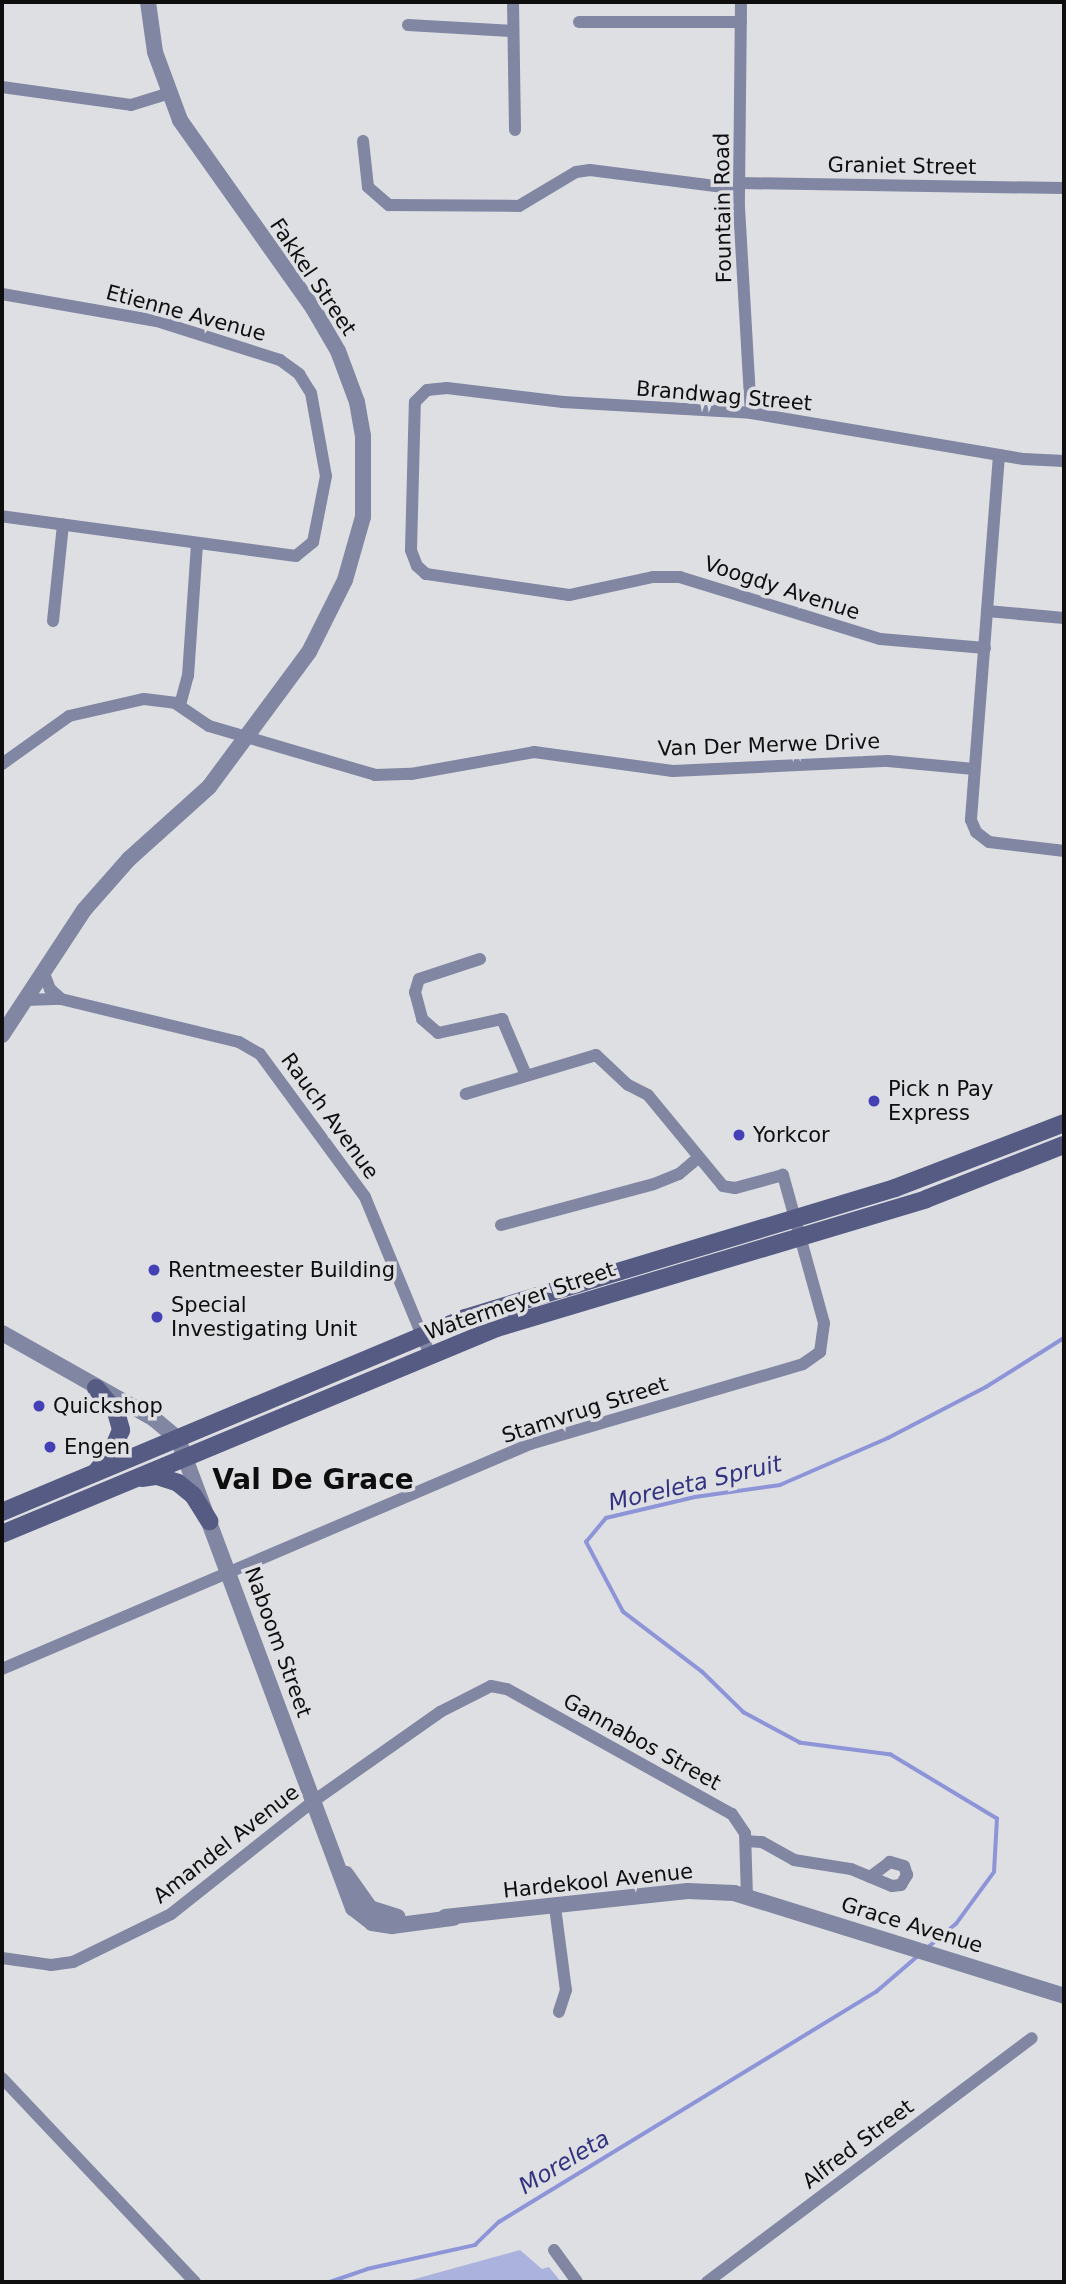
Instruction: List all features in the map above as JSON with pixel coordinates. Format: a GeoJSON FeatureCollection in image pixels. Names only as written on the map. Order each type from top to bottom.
{"type":"FeatureCollection","features":[{"type":"Feature","properties":{"kind":"main road","name":"Watermeyer Street"},"geometry":{"type":"LineString","coordinates":[[2,1534],[131,1480],[182,1448],[422,1335],[598,1276],[796,1220],[911,1183],[1064,1123]]}},
{"type":"Feature","properties":{"kind":"main road","name":"Watermeyer Street"},"geometry":{"type":"LineString","coordinates":[[2,1512],[94,1475],[182,1448],[496,1328],[926,1199],[1064,1145]]}},
{"type":"Feature","properties":{"kind":"main road"},"geometry":{"type":"LineString","coordinates":[[94,1475],[111,1454],[121,1430],[116,1412],[96,1388]]}},
{"type":"Feature","properties":{"kind":"main road"},"geometry":{"type":"LineString","coordinates":[[131,1480],[157,1476],[178,1482],[193,1495],[209,1521]]}},
{"type":"Feature","properties":{"kind":"street","name":"Fakkel Street"},"geometry":{"type":"LineString","coordinates":[[129,859],[209,787],[249,738],[310,650],[345,580],[363,516],[363,436],[349,377],[328,331],[201,155],[168,94],[149,28],[148,2]]}},
{"type":"Feature","properties":{"kind":"street"},"geometry":{"type":"LineString","coordinates":[[513,2],[515,130]]}},
{"type":"Feature","properties":{"kind":"street","name":"Fountain Road"},"geometry":{"type":"LineString","coordinates":[[741,2],[739,186],[751,413]]}},
{"type":"Feature","properties":{"kind":"street"},"geometry":{"type":"LineString","coordinates":[[579,22],[741,22]]}},
{"type":"Feature","properties":{"kind":"street"},"geometry":{"type":"LineString","coordinates":[[408,25],[513,31]]}},
{"type":"Feature","properties":{"kind":"street"},"geometry":{"type":"LineString","coordinates":[[2,87],[131,105],[168,94]]}},
{"type":"Feature","properties":{"kind":"street","name":"Graniet Street"},"geometry":{"type":"LineString","coordinates":[[363,141],[368,187],[389,205],[519,206],[576,172],[590,170],[739,186],[1064,188]]}},
{"type":"Feature","properties":{"kind":"street","name":"Etienne Avenue"},"geometry":{"type":"LineString","coordinates":[[2,295],[180,327],[289,366],[311,393],[326,455],[325,492],[309,548],[286,556],[197,544]]}},
{"type":"Feature","properties":{"kind":"street","name":"Brandwag Street"},"geometry":{"type":"LineString","coordinates":[[422,393],[447,388],[563,402],[751,413],[999,455],[1064,461]]}},
{"type":"Feature","properties":{"kind":"street","name":"Voogdy Avenue"},"geometry":{"type":"LineString","coordinates":[[422,393],[412,411],[415,484],[411,550],[416,566],[426,574],[569,596],[653,577],[680,577],[880,639],[985,648]]}},
{"type":"Feature","properties":{"kind":"street"},"geometry":{"type":"LineString","coordinates":[[999,455],[970,810],[981,838],[998,845],[1064,851]]}},
{"type":"Feature","properties":{"kind":"street"},"geometry":{"type":"LineString","coordinates":[[2,516],[197,544],[188,676],[180,705],[137,699],[87,708],[60,720],[2,764]]}},
{"type":"Feature","properties":{"kind":"street"},"geometry":{"type":"LineString","coordinates":[[53,621],[63,525]]}},
{"type":"Feature","properties":{"kind":"street"},"geometry":{"type":"LineString","coordinates":[[988,611],[1064,618]]}},
{"type":"Feature","properties":{"kind":"street","name":"Van Der Merwe Drive"},"geometry":{"type":"LineString","coordinates":[[180,705],[199,722],[375,775],[411,774],[534,752],[673,771],[888,761],[974,769]]}},
{"type":"Feature","properties":{"kind":"street"},"geometry":{"type":"LineString","coordinates":[[2,1035],[84,910],[129,859]]}},
{"type":"Feature","properties":{"kind":"street"},"geometry":{"type":"LineString","coordinates":[[2,1018],[87,892],[116,864],[129,859]]}},
{"type":"Feature","properties":{"kind":"street"},"geometry":{"type":"LineString","coordinates":[[480,959],[419,979],[415,992],[422,1019],[438,1033],[502,1019],[526,1075]]}},
{"type":"Feature","properties":{"kind":"street"},"geometry":{"type":"LineString","coordinates":[[43,971],[50,989],[61,999]]}},
{"type":"Feature","properties":{"kind":"street","name":"Rauch Avenue"},"geometry":{"type":"LineString","coordinates":[[25,1000],[61,999],[239,1042],[260,1054],[366,1197],[430,1355]]}},
{"type":"Feature","properties":{"kind":"street"},"geometry":{"type":"LineString","coordinates":[[466,1094],[599,1056],[628,1084],[648,1095],[698,1157],[680,1174],[654,1184],[501,1225]]}},
{"type":"Feature","properties":{"kind":"street","name":"Stamvrug Street"},"geometry":{"type":"LineString","coordinates":[[2,1669],[231,1574],[530,1444],[810,1361],[822,1349],[825,1330],[783,1175],[728,1188],[698,1157]]}},
{"type":"Feature","properties":{"kind":"street"},"geometry":{"type":"LineString","coordinates":[[2,1333],[18,1345],[153,1418],[182,1448]]}},
{"type":"Feature","properties":{"kind":"street"},"geometry":{"type":"LineString","coordinates":[[2,1340],[18,1345]]}},
{"type":"Feature","properties":{"kind":"street","name":"Naboom Street"},"geometry":{"type":"LineString","coordinates":[[182,1448],[350,1891]]}},
{"type":"Feature","properties":{"kind":"street","name":"Gannabos Street"},"geometry":{"type":"LineString","coordinates":[[455,1703],[488,1687],[506,1689],[723,1809],[741,1822],[746,1841]]}},
{"type":"Feature","properties":{"kind":"street","name":"Amandel Avenue"},"geometry":{"type":"LineString","coordinates":[[2,1958],[51,1965],[73,1962],[145,1928],[196,1897],[314,1800],[455,1703]]}},
{"type":"Feature","properties":{"kind":"street"},"geometry":{"type":"LineString","coordinates":[[747,1895],[746,1841],[762,1842],[788,1859],[851,1869],[870,1877]]}},
{"type":"Feature","properties":{"kind":"street","name":"Hardekool Avenue"},"geometry":{"type":"LineString","coordinates":[[350,1891],[370,1908],[385,1916],[453,1918],[688,1891],[747,1895]]}},
{"type":"Feature","properties":{"kind":"street","name":"Grace Avenue"},"geometry":{"type":"LineString","coordinates":[[747,1895],[1064,1996]]}},
{"type":"Feature","properties":{"kind":"street"},"geometry":{"type":"LineString","coordinates":[[555,1907],[566,1990],[559,2012]]}},
{"type":"Feature","properties":{"kind":"street","name":"Alfred Street"},"geometry":{"type":"LineString","coordinates":[[707,2282],[1032,2038]]}},
{"type":"Feature","properties":{"kind":"street"},"geometry":{"type":"LineString","coordinates":[[2,2080],[195,2282]]}},
{"type":"Feature","properties":{"kind":"street"},"geometry":{"type":"LineString","coordinates":[[554,2250],[577,2282]]}},
{"type":"Feature","properties":{"kind":"shaded area"},"geometry":{"type":"Polygon","coordinates":[[[520,2250],[542,2269],[549,2267],[561,2282],[404,2282],[520,2250]]]}},
{"type":"Feature","properties":{"kind":"waterway","name":"Moreleta Spruit"},"geometry":{"type":"LineString","coordinates":[[926,1949],[956,1924],[994,1872],[997,1819],[891,1755],[800,1743],[744,1713],[702,1672],[623,1612],[586,1542],[606,1518],[695,1497],[780,1485],[888,1438],[986,1387],[1064,1338]]}},
{"type":"Feature","properties":{"kind":"waterway","name":"Moreleta"},"geometry":{"type":"LineString","coordinates":[[330,2282],[367,2269],[475,2245],[499,2222],[876,1992],[918,1956]]}},
{"type":"Feature","properties":{"kind":"place","name":"Pick n Pay Express"},"geometry":{"type":"Point","coordinates":[874,1101]}},
{"type":"Feature","properties":{"kind":"place","name":"Yorkcor"},"geometry":{"type":"Point","coordinates":[739,1135]}},
{"type":"Feature","properties":{"kind":"place","name":"Rentmeester Building"},"geometry":{"type":"Point","coordinates":[154,1270]}},
{"type":"Feature","properties":{"kind":"place","name":"Special Investigating Unit"},"geometry":{"type":"Point","coordinates":[157,1317]}},
{"type":"Feature","properties":{"kind":"place","name":"Quickshop"},"geometry":{"type":"Point","coordinates":[39,1406]}},
{"type":"Feature","properties":{"kind":"place","name":"Engen"},"geometry":{"type":"Point","coordinates":[50,1447]}},
{"type":"Feature","properties":{"kind":"district","name":"Val De Grace"},"geometry":{"type":"Point","coordinates":[313,1480]}}]}
